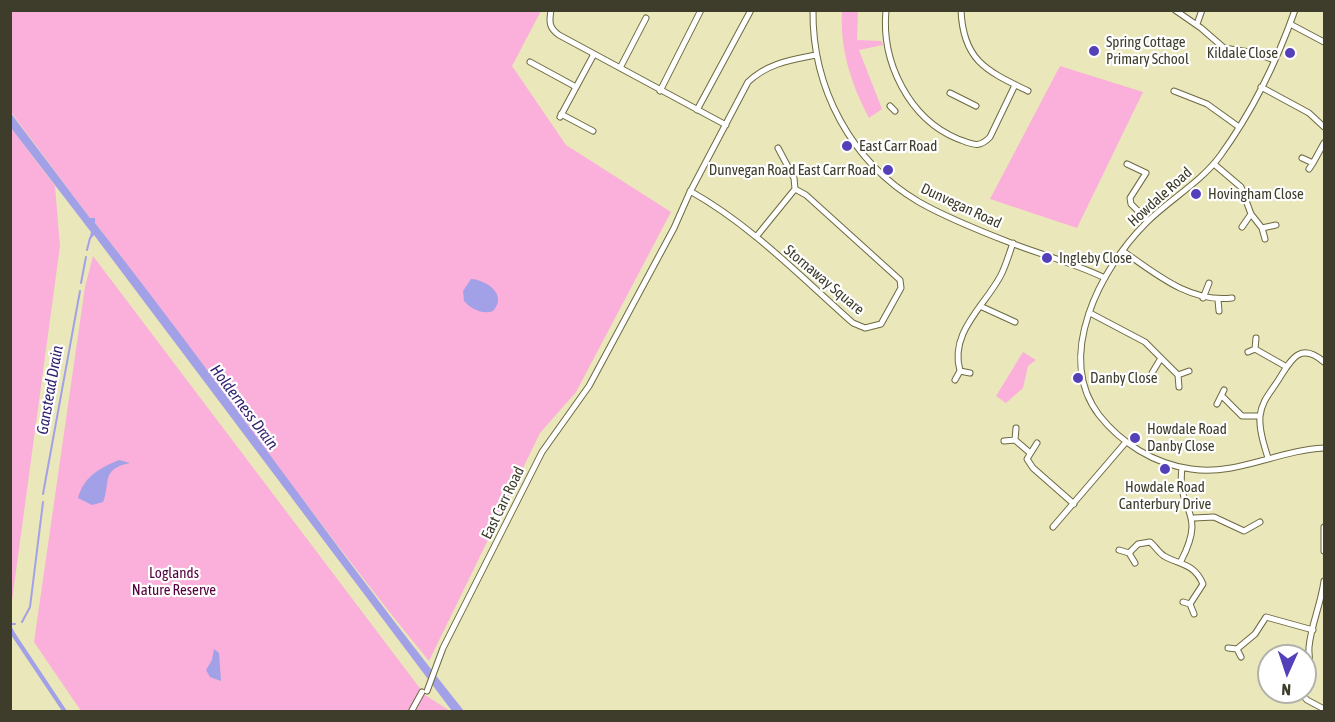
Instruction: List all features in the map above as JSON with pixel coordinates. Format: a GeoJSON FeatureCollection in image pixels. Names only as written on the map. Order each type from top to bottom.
{"type":"FeatureCollection","features":[{"type":"Feature","properties":{"kind":"street"},"geometry":{"type":"LineString","coordinates":[[551,10],[549,22],[552,30],[726,125]]}},
{"type":"Feature","properties":{"kind":"street"},"geometry":{"type":"LineString","coordinates":[[660,91],[701,10]]}},
{"type":"Feature","properties":{"kind":"street"},"geometry":{"type":"LineString","coordinates":[[697,110],[751,10]]}},
{"type":"Feature","properties":{"kind":"street","name":"Dunvegan Road"},"geometry":{"type":"LineString","coordinates":[[813,10],[816,55],[834,112],[873,165],[918,201],[1013,243],[1075,263],[1105,278]]}},
{"type":"Feature","properties":{"kind":"street"},"geometry":{"type":"LineString","coordinates":[[886,10],[885,25],[890,54],[905,93],[926,120],[949,135],[976,146],[984,144],[990,137],[1016,85]]}},
{"type":"Feature","properties":{"kind":"street"},"geometry":{"type":"LineString","coordinates":[[961,10],[964,39],[971,52],[991,73],[1028,91]]}},
{"type":"Feature","properties":{"kind":"street"},"geometry":{"type":"LineString","coordinates":[[1175,10],[1197,24],[1224,48],[1256,52],[1274,60]]}},
{"type":"Feature","properties":{"kind":"street"},"geometry":{"type":"LineString","coordinates":[[1197,24],[1202,10]]}},
{"type":"Feature","properties":{"kind":"street","name":"Howdale Road"},"geometry":{"type":"LineString","coordinates":[[1295,10],[1261,87],[1239,127],[1214,164],[1148,221],[1123,251],[1105,278],[1090,313],[1082,347],[1081,363],[1084,390],[1101,417],[1126,442],[1151,457],[1182,468],[1209,471],[1295,451],[1324,448]]}},
{"type":"Feature","properties":{"kind":"street"},"geometry":{"type":"LineString","coordinates":[[620,68],[646,18]]}},
{"type":"Feature","properties":{"kind":"street"},"geometry":{"type":"LineString","coordinates":[[1290,24],[1324,42]]}},
{"type":"Feature","properties":{"kind":"street"},"geometry":{"type":"LineString","coordinates":[[593,131],[561,116],[594,54]]}},
{"type":"Feature","properties":{"kind":"street","name":"East Carr Road"},"geometry":{"type":"LineString","coordinates":[[411,711],[437,670],[443,648],[542,452],[589,386],[674,228],[690,191],[748,82],[760,70],[816,55]]}},
{"type":"Feature","properties":{"kind":"street"},"geometry":{"type":"LineString","coordinates":[[530,62],[576,87]]}},
{"type":"Feature","properties":{"kind":"street"},"geometry":{"type":"LineString","coordinates":[[1261,87],[1309,113],[1324,127]]}},
{"type":"Feature","properties":{"kind":"street"},"geometry":{"type":"LineString","coordinates":[[1174,91],[1207,104],[1239,127]]}},
{"type":"Feature","properties":{"kind":"street"},"geometry":{"type":"LineString","coordinates":[[950,93],[976,106]]}},
{"type":"Feature","properties":{"kind":"street"},"geometry":{"type":"LineString","coordinates":[[890,106],[895,111]]}},
{"type":"Feature","properties":{"kind":"street"},"geometry":{"type":"LineString","coordinates":[[1302,158],[1311,166],[1324,143]]}},
{"type":"Feature","properties":{"kind":"street"},"geometry":{"type":"LineString","coordinates":[[756,237],[795,189],[794,178],[780,150],[774,156]]}},
{"type":"Feature","properties":{"kind":"street"},"geometry":{"type":"LineString","coordinates":[[1127,164],[1146,173],[1130,198],[1131,204],[1148,221]]}},
{"type":"Feature","properties":{"kind":"street"},"geometry":{"type":"LineString","coordinates":[[1214,164],[1241,187],[1251,214],[1262,228],[1265,239]]}},
{"type":"Feature","properties":{"kind":"street","name":"Stornaway Square"},"geometry":{"type":"LineString","coordinates":[[690,191],[713,204],[756,237],[853,322],[871,328],[884,320],[900,288],[900,280],[806,195],[795,189]]}},
{"type":"Feature","properties":{"kind":"street"},"geometry":{"type":"LineString","coordinates":[[1242,226],[1251,214]]}},
{"type":"Feature","properties":{"kind":"street"},"geometry":{"type":"LineString","coordinates":[[1262,228],[1276,225]]}},
{"type":"Feature","properties":{"kind":"street"},"geometry":{"type":"LineString","coordinates":[[955,380],[960,371],[957,358],[959,343],[1001,275],[1013,243]]}},
{"type":"Feature","properties":{"kind":"street"},"geometry":{"type":"LineString","coordinates":[[1123,251],[1193,296],[1218,300],[1232,298]]}},
{"type":"Feature","properties":{"kind":"street"},"geometry":{"type":"LineString","coordinates":[[1203,298],[1209,283]]}},
{"type":"Feature","properties":{"kind":"street"},"geometry":{"type":"LineString","coordinates":[[1218,300],[1219,311]]}},
{"type":"Feature","properties":{"kind":"street"},"geometry":{"type":"LineString","coordinates":[[980,306],[1015,322]]}},
{"type":"Feature","properties":{"kind":"street"},"geometry":{"type":"LineString","coordinates":[[1090,313],[1144,342],[1178,375],[1179,387]]}},
{"type":"Feature","properties":{"kind":"street"},"geometry":{"type":"LineString","coordinates":[[1256,338],[1256,349]]}},
{"type":"Feature","properties":{"kind":"street"},"geometry":{"type":"LineString","coordinates":[[1248,352],[1256,349]]}},
{"type":"Feature","properties":{"kind":"street"},"geometry":{"type":"LineString","coordinates":[[1256,349],[1285,366]]}},
{"type":"Feature","properties":{"kind":"street"},"geometry":{"type":"LineString","coordinates":[[1268,458],[1260,416],[1264,399],[1285,366],[1295,356],[1305,353],[1317,355],[1324,362]]}},
{"type":"Feature","properties":{"kind":"street"},"geometry":{"type":"LineString","coordinates":[[1152,373],[1161,358]]}},
{"type":"Feature","properties":{"kind":"street"},"geometry":{"type":"LineString","coordinates":[[960,371],[970,373]]}},
{"type":"Feature","properties":{"kind":"street"},"geometry":{"type":"LineString","coordinates":[[1178,375],[1189,371]]}},
{"type":"Feature","properties":{"kind":"street"},"geometry":{"type":"LineString","coordinates":[[1217,404],[1224,390]]}},
{"type":"Feature","properties":{"kind":"street"},"geometry":{"type":"LineString","coordinates":[[1222,397],[1242,416],[1260,416]]}},
{"type":"Feature","properties":{"kind":"street"},"geometry":{"type":"LineString","coordinates":[[1015,440],[1016,428]]}},
{"type":"Feature","properties":{"kind":"street"},"geometry":{"type":"LineString","coordinates":[[1004,441],[1015,440],[1029,452]]}},
{"type":"Feature","properties":{"kind":"street"},"geometry":{"type":"LineString","coordinates":[[1053,527],[1126,442]]}},
{"type":"Feature","properties":{"kind":"street"},"geometry":{"type":"LineString","coordinates":[[1037,443],[1029,452],[1027,459],[1033,468],[1074,504]]}},
{"type":"Feature","properties":{"kind":"street"},"geometry":{"type":"LineString","coordinates":[[1181,561],[1192,541],[1194,518],[1181,490],[1182,468]]}},
{"type":"Feature","properties":{"kind":"street"},"geometry":{"type":"LineString","coordinates":[[1194,518],[1214,517],[1244,531]]}},
{"type":"Feature","properties":{"kind":"street"},"geometry":{"type":"LineString","coordinates":[[1244,531],[1260,522]]}},
{"type":"Feature","properties":{"kind":"street"},"geometry":{"type":"LineString","coordinates":[[1324,527],[1324,551]]}},
{"type":"Feature","properties":{"kind":"street"},"geometry":{"type":"LineString","coordinates":[[1244,531],[1245,538]]}},
{"type":"Feature","properties":{"kind":"street"},"geometry":{"type":"LineString","coordinates":[[1129,553],[1145,541],[1154,545],[1166,557],[1181,561],[1200,576],[1203,584],[1191,604],[1194,614]]}},
{"type":"Feature","properties":{"kind":"street"},"geometry":{"type":"LineString","coordinates":[[1119,550],[1129,553],[1136,563]]}},
{"type":"Feature","properties":{"kind":"street"},"geometry":{"type":"LineString","coordinates":[[1309,644],[1312,630],[1322,611],[1324,581]]}},
{"type":"Feature","properties":{"kind":"street"},"geometry":{"type":"LineString","coordinates":[[1183,602],[1191,604]]}},
{"type":"Feature","properties":{"kind":"street"},"geometry":{"type":"LineString","coordinates":[[1237,650],[1255,633],[1266,617],[1312,630]]}},
{"type":"Feature","properties":{"kind":"street"},"geometry":{"type":"LineString","coordinates":[[1228,648],[1237,650],[1241,657]]}},
{"type":"Feature","properties":{"kind":"green space"},"geometry":{"type":"Polygon","coordinates":[[[842,10],[858,11],[857,40],[881,41],[883,45],[859,50],[882,109],[869,118],[848,66],[843,39],[842,10]]]}},
{"type":"Feature","properties":{"kind":"green space"},"geometry":{"type":"Polygon","coordinates":[[[10,11],[541,11],[512,66],[566,145],[671,212],[576,392],[540,433],[429,661],[343,552],[95,223],[95,219],[90,218],[11,112],[10,11]]]}},
{"type":"Feature","properties":{"kind":"green space"},"geometry":{"type":"Polygon","coordinates":[[[1060,66],[1143,92],[1077,228],[990,199],[1060,66]]]}},
{"type":"Feature","properties":{"kind":"green space"},"geometry":{"type":"Polygon","coordinates":[[[11,128],[55,186],[60,246],[11,608],[11,128]]]}},
{"type":"Feature","properties":{"kind":"green space","name":"Loglands Nature Reserve"},"geometry":{"type":"Polygon","coordinates":[[[93,256],[425,695],[450,711],[81,711],[34,642],[85,287],[93,256]]]}},
{"type":"Feature","properties":{"kind":"green space"},"geometry":{"type":"Polygon","coordinates":[[[1023,352],[1036,360],[1028,366],[1023,388],[1006,403],[996,396],[1023,352]]]}},
{"type":"Feature","properties":{"kind":"water"},"geometry":{"type":"Polygon","coordinates":[[[10,112],[90,218],[95,218],[95,223],[464,711],[452,711],[94,235],[89,241],[91,232],[11,128],[10,112]]]}},
{"type":"Feature","properties":{"kind":"water"},"geometry":{"type":"Polygon","coordinates":[[[471,279],[483,282],[494,289],[498,299],[493,311],[477,311],[464,301],[463,291],[471,279]]]}},
{"type":"Feature","properties":{"kind":"water"},"geometry":{"type":"Polygon","coordinates":[[[119,460],[130,463],[110,473],[103,502],[92,505],[78,498],[89,478],[105,466],[119,460]]]}},
{"type":"Feature","properties":{"kind":"water"},"geometry":{"type":"Polygon","coordinates":[[[11,626],[67,711],[62,711],[11,635],[11,626]]]}},
{"type":"Feature","properties":{"kind":"water"},"geometry":{"type":"Polygon","coordinates":[[[214,649],[219,653],[221,681],[210,677],[206,670],[212,660],[214,649]]]}},
{"type":"Feature","properties":{"kind":"waterway","name":"Ganstead Drain"},"geometry":{"type":"LineString","coordinates":[[87,250],[90,238]]}},
{"type":"Feature","properties":{"kind":"waterway","name":"Ganstead Drain"},"geometry":{"type":"LineString","coordinates":[[81,283],[86,257]]}},
{"type":"Feature","properties":{"kind":"waterway","name":"Ganstead Drain"},"geometry":{"type":"LineString","coordinates":[[43,494],[80,291]]}},
{"type":"Feature","properties":{"kind":"waterway","name":"Ganstead Drain"},"geometry":{"type":"LineString","coordinates":[[22,622],[30,607],[43,502]]}},
{"type":"Feature","properties":{"kind":"waterway"},"geometry":{"type":"LineString","coordinates":[[10,624],[15,624]]}},
{"type":"Feature","properties":{"kind":"place","name":"Spring Cottage Primary School"},"geometry":{"type":"Point","coordinates":[1094,51]}},
{"type":"Feature","properties":{"kind":"place","name":"Kildale Close"},"geometry":{"type":"Point","coordinates":[1290,53]}},
{"type":"Feature","properties":{"kind":"place","name":"East Carr Road"},"geometry":{"type":"Point","coordinates":[847,146]}},
{"type":"Feature","properties":{"kind":"place","name":"Dunvegan Road East Carr Road"},"geometry":{"type":"Point","coordinates":[888,170]}},
{"type":"Feature","properties":{"kind":"place","name":"Hovingham Close"},"geometry":{"type":"Point","coordinates":[1196,194]}},
{"type":"Feature","properties":{"kind":"place","name":"Ingleby Close"},"geometry":{"type":"Point","coordinates":[1047,258]}},
{"type":"Feature","properties":{"kind":"place","name":"Danby Close"},"geometry":{"type":"Point","coordinates":[1078,378]}},
{"type":"Feature","properties":{"kind":"place","name":"Howdale Road Danby Close"},"geometry":{"type":"Point","coordinates":[1135,438]}},
{"type":"Feature","properties":{"kind":"place","name":"Howdale Road Canterbury Drive"},"geometry":{"type":"Point","coordinates":[1165,469]}},
{"type":"Feature","properties":{"kind":"water label","name":"Holderness Drain"},"geometry":{"type":"Point","coordinates":[244,407]}}]}
